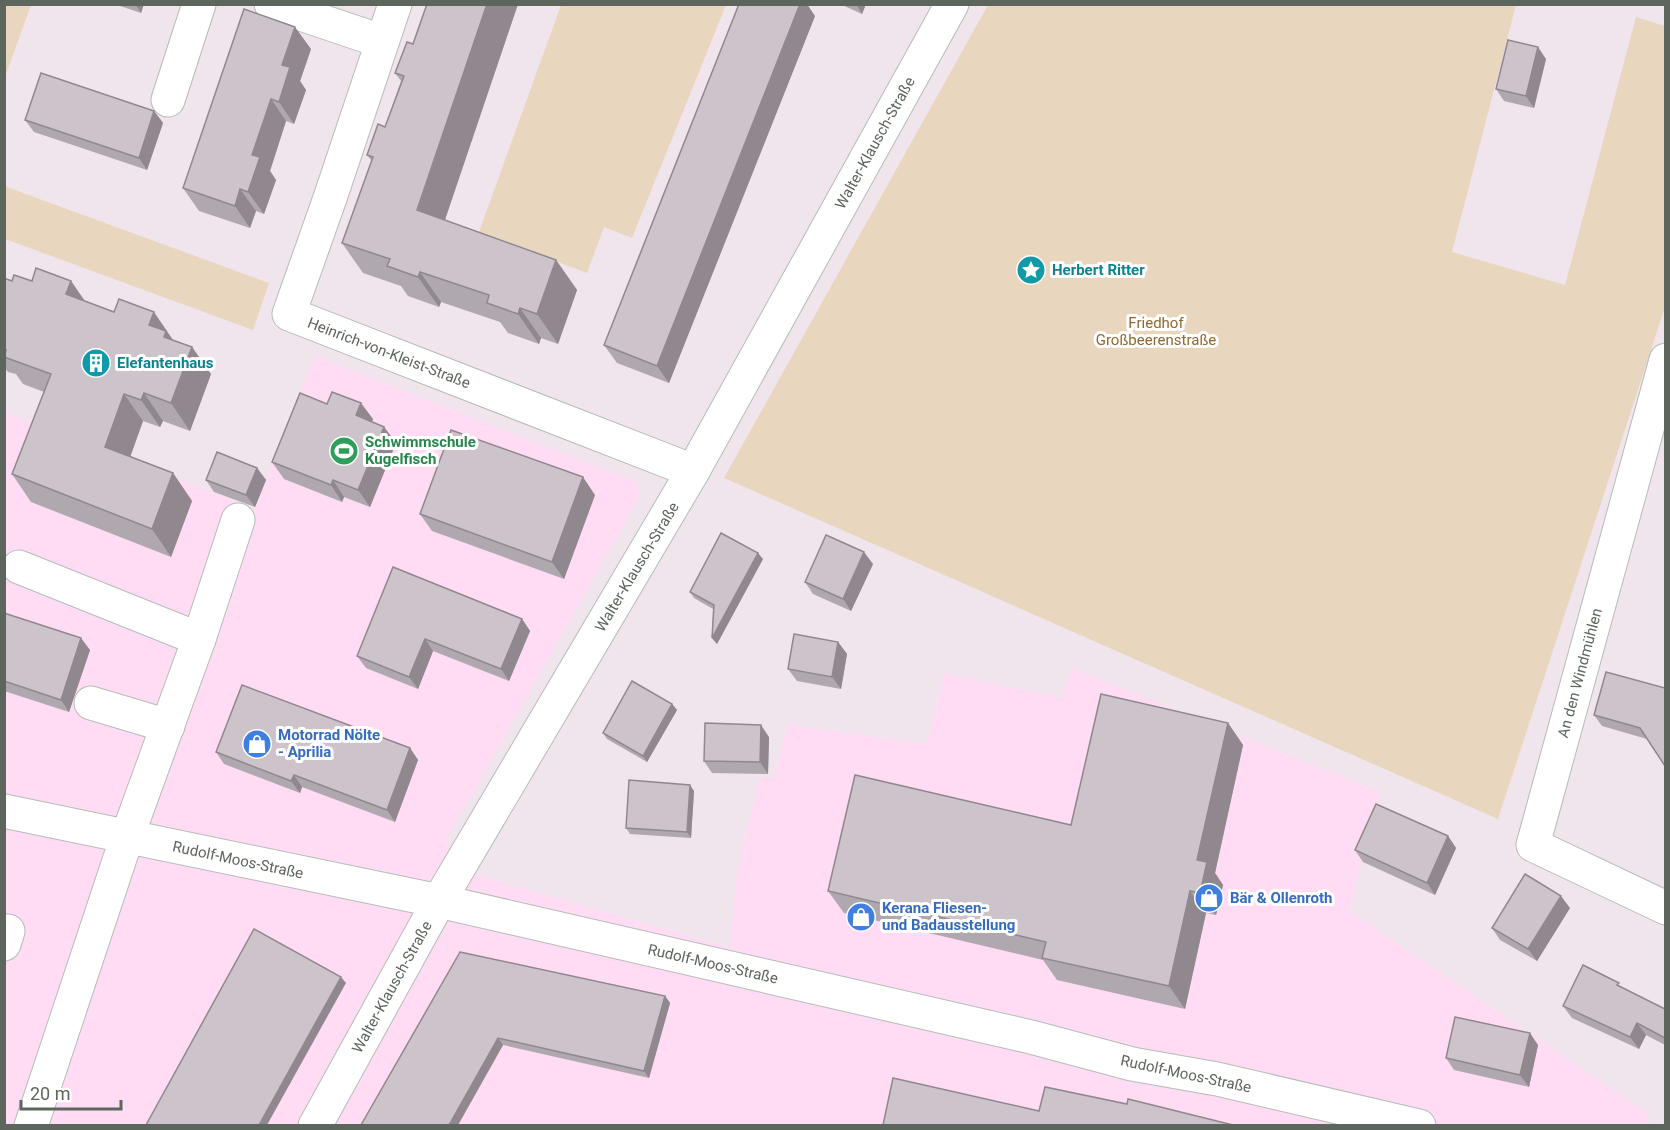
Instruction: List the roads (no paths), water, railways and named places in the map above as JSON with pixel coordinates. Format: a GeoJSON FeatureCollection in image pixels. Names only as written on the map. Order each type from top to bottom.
{"type":"FeatureCollection","features":[{"type":"Feature","properties":{"kind":"street"},"geometry":{"type":"LineString","coordinates":[[168,100],[199,4]]}},
{"type":"Feature","properties":{"kind":"street"},"geometry":{"type":"LineString","coordinates":[[271,4],[381,41]]}},
{"type":"Feature","properties":{"kind":"street","name":"Heinrich-von-Kleist-Straße"},"geometry":{"type":"LineString","coordinates":[[394,4],[289,314],[693,471]]}},
{"type":"Feature","properties":{"kind":"street","name":"Walter-Klausch-Straße"},"geometry":{"type":"LineString","coordinates":[[315,1125],[439,901],[693,471],[952,4]]}},
{"type":"Feature","properties":{"kind":"street","name":"An den Windmühlen"},"geometry":{"type":"LineString","coordinates":[[1665,360],[1533,845],[1665,908]]}},
{"type":"Feature","properties":{"kind":"street"},"geometry":{"type":"LineString","coordinates":[[31,1125],[127,837],[199,639],[238,520]]}},
{"type":"Feature","properties":{"kind":"street"},"geometry":{"type":"LineString","coordinates":[[19,567],[199,639]]}},
{"type":"Feature","properties":{"kind":"street"},"geometry":{"type":"LineString","coordinates":[[91,703],[168,726]]}},
{"type":"Feature","properties":{"kind":"street","name":"Rudolf-Moos-Straße"},"geometry":{"type":"LineString","coordinates":[[4,811],[439,901],[1031,1037],[1132,1064],[1217,1079],[1419,1125]]}},
{"type":"Feature","properties":{"kind":"place","name":"Herbert Ritter"},"geometry":{"type":"Point","coordinates":[1031,270]}},
{"type":"Feature","properties":{"kind":"place","name":"Elefantenhaus"},"geometry":{"type":"Point","coordinates":[96,363]}},
{"type":"Feature","properties":{"kind":"place","name":"Schwimmschule Kugelfisch"},"geometry":{"type":"Point","coordinates":[344,451]}},
{"type":"Feature","properties":{"kind":"place","name":"Motorrad Nölte - Aprilia"},"geometry":{"type":"Point","coordinates":[257,744]}},
{"type":"Feature","properties":{"kind":"place","name":"Bär & Ollenroth"},"geometry":{"type":"Point","coordinates":[1209,898]}},
{"type":"Feature","properties":{"kind":"place","name":"Kerana Fliesen- und Badausstellung"},"geometry":{"type":"Point","coordinates":[861,917]}},
{"type":"Feature","properties":{"kind":"park label","name":"Friedhof Großbeerenstraße"},"geometry":{"type":"Point","coordinates":[1156,332]}}]}
